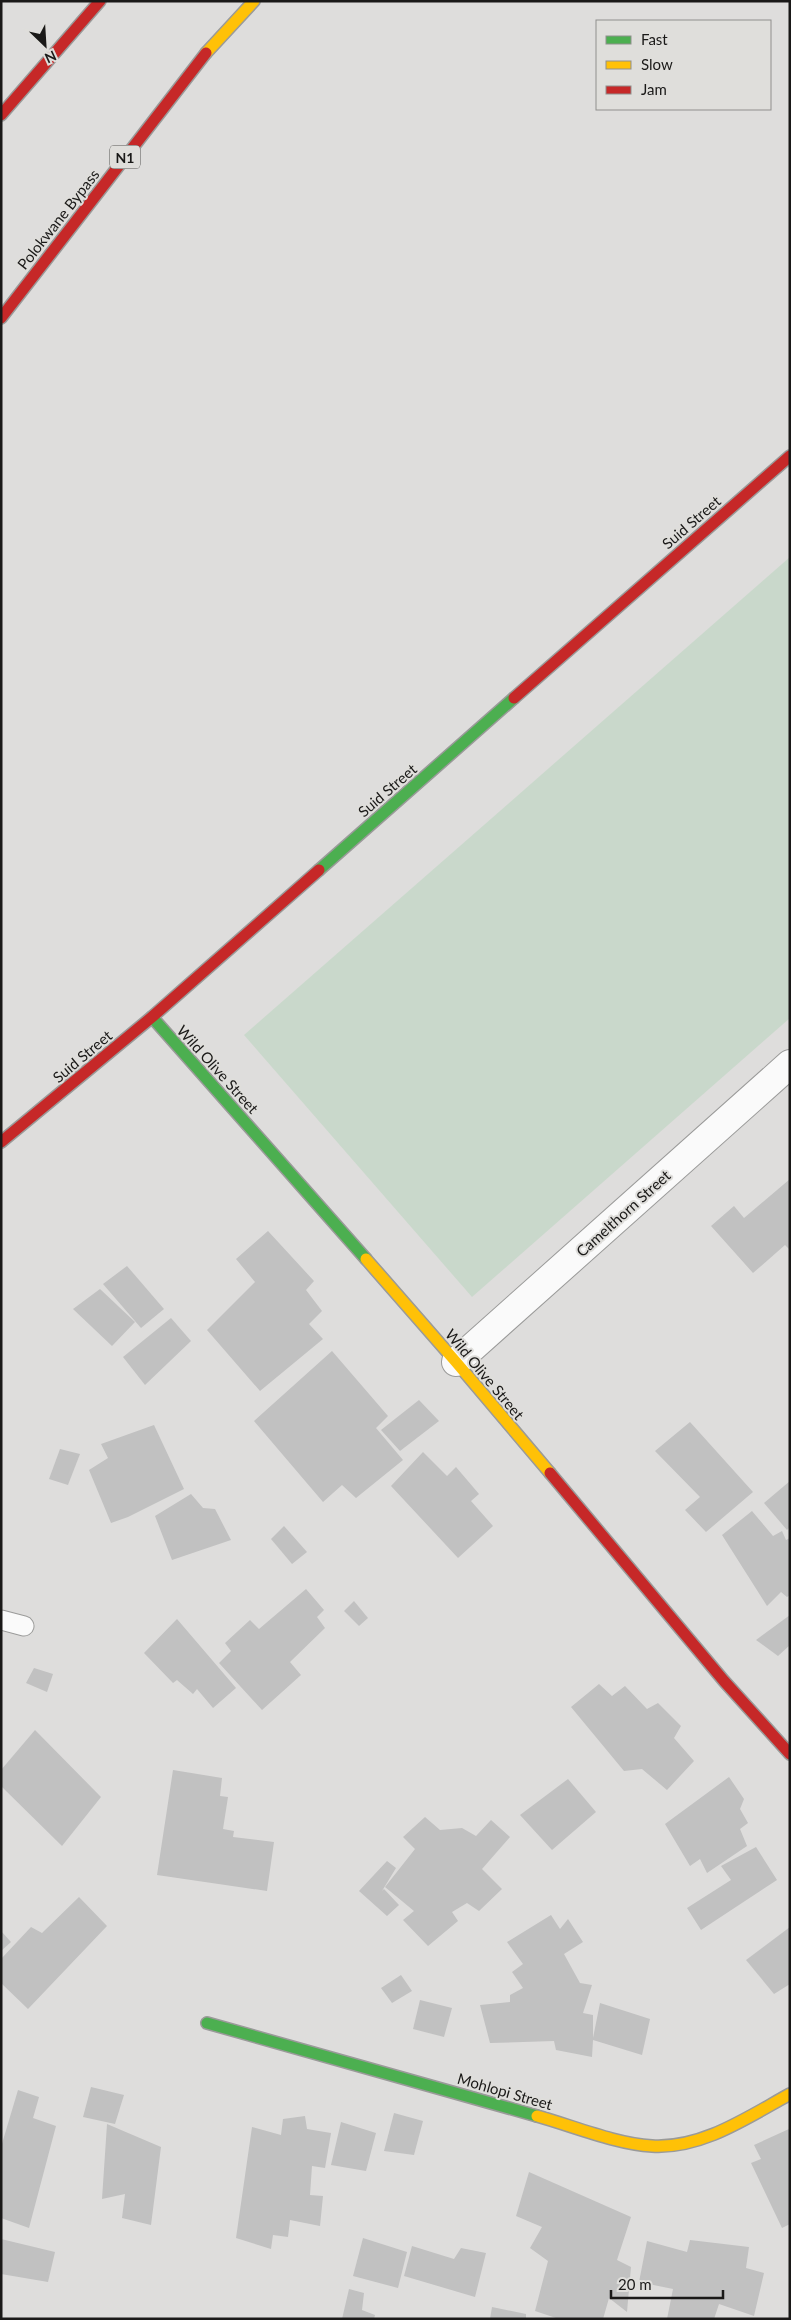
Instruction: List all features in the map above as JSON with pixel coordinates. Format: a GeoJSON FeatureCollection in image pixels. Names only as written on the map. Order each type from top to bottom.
{"type":"FeatureCollection","features":[{"type":"Feature","properties":{"kind":"main road"},"geometry":{"type":"LineString","coordinates":[[1,115],[100,1]]}},
{"type":"Feature","properties":{"kind":"main road","name":"Polokwane Bypass"},"geometry":{"type":"LineString","coordinates":[[1,318],[205,54],[254,1]]}},
{"type":"Feature","properties":{"kind":"main road","name":"Suid Street"},"geometry":{"type":"LineString","coordinates":[[1,1142],[152,1017],[790,456]]}},
{"type":"Feature","properties":{"kind":"main road","name":"Wild Olive Street"},"geometry":{"type":"LineString","coordinates":[[152,1017],[456,1362],[711,1666],[790,1754]]}},
{"type":"Feature","properties":{"kind":"main road","name":"Mohlopi Street"},"geometry":{"type":"LineString","coordinates":[[207,2023],[617,2139],[654,2146],[687,2142],[710,2136],[790,2094]]}},
{"type":"Feature","properties":{"kind":"street","name":"Camelthorn Street"},"geometry":{"type":"LineString","coordinates":[[456,1362],[790,1064]]}},
{"type":"Feature","properties":{"kind":"lane"},"geometry":{"type":"LineString","coordinates":[[1,1620],[24,1626]]}},
{"type":"Feature","properties":{"kind":"green space"},"geometry":{"type":"Polygon","coordinates":[[[790,557],[790,1018],[472,1297],[244,1035],[790,557]]]}},
{"type":"Feature","properties":{"kind":"building"},"geometry":{"type":"Polygon","coordinates":[[[790,1179],[790,1250],[785,1245],[753,1273],[711,1226],[734,1206],[744,1218],[790,1179]]]}},
{"type":"Feature","properties":{"kind":"building"},"geometry":{"type":"Polygon","coordinates":[[[268,1231],[314,1281],[306,1290],[322,1311],[309,1324],[323,1339],[260,1391],[207,1330],[255,1282],[236,1259],[268,1231]]]}},
{"type":"Feature","properties":{"kind":"building"},"geometry":{"type":"Polygon","coordinates":[[[127,1266],[164,1309],[141,1328],[103,1284],[127,1266]]]}},
{"type":"Feature","properties":{"kind":"building"},"geometry":{"type":"Polygon","coordinates":[[[100,1289],[135,1322],[112,1346],[73,1309],[100,1289]]]}},
{"type":"Feature","properties":{"kind":"building"},"geometry":{"type":"Polygon","coordinates":[[[171,1318],[191,1341],[145,1385],[123,1357],[171,1318]]]}},
{"type":"Feature","properties":{"kind":"building"},"geometry":{"type":"Polygon","coordinates":[[[332,1351],[388,1416],[376,1428],[403,1460],[356,1498],[342,1485],[323,1502],[254,1421],[332,1351]]]}},
{"type":"Feature","properties":{"kind":"building"},"geometry":{"type":"Polygon","coordinates":[[[419,1400],[439,1421],[400,1451],[381,1430],[419,1400]]]}},
{"type":"Feature","properties":{"kind":"building"},"geometry":{"type":"Polygon","coordinates":[[[690,1422],[753,1492],[706,1532],[685,1510],[700,1497],[655,1451],[690,1422]]]}},
{"type":"Feature","properties":{"kind":"building"},"geometry":{"type":"Polygon","coordinates":[[[154,1425],[184,1489],[128,1517],[111,1523],[89,1470],[108,1458],[101,1444],[154,1425]]]}},
{"type":"Feature","properties":{"kind":"building"},"geometry":{"type":"Polygon","coordinates":[[[60,1449],[80,1454],[68,1485],[49,1479],[60,1449]]]}},
{"type":"Feature","properties":{"kind":"building"},"geometry":{"type":"Polygon","coordinates":[[[423,1452],[447,1476],[456,1467],[479,1494],[471,1501],[493,1526],[458,1558],[391,1486],[423,1452]]]}},
{"type":"Feature","properties":{"kind":"building"},"geometry":{"type":"Polygon","coordinates":[[[790,1481],[790,1527],[787,1530],[764,1503],[790,1481]]]}},
{"type":"Feature","properties":{"kind":"building"},"geometry":{"type":"Polygon","coordinates":[[[191,1494],[203,1508],[215,1509],[231,1540],[172,1560],[155,1516],[191,1494]]]}},
{"type":"Feature","properties":{"kind":"building"},"geometry":{"type":"Polygon","coordinates":[[[752,1511],[773,1536],[782,1531],[786,1540],[790,1538],[790,1595],[787,1597],[781,1592],[767,1606],[722,1535],[752,1511]]]}},
{"type":"Feature","properties":{"kind":"building"},"geometry":{"type":"Polygon","coordinates":[[[284,1526],[307,1552],[292,1564],[271,1539],[284,1526]]]}},
{"type":"Feature","properties":{"kind":"building"},"geometry":{"type":"Polygon","coordinates":[[[306,1589],[324,1610],[317,1617],[325,1628],[290,1662],[301,1675],[262,1710],[219,1663],[231,1651],[225,1643],[250,1620],[259,1629],[306,1589]]]}},
{"type":"Feature","properties":{"kind":"building"},"geometry":{"type":"Polygon","coordinates":[[[354,1601],[368,1618],[359,1626],[344,1611],[354,1601]]]}},
{"type":"Feature","properties":{"kind":"building"},"geometry":{"type":"Polygon","coordinates":[[[790,1615],[790,1645],[778,1656],[756,1640],[790,1615]]]}},
{"type":"Feature","properties":{"kind":"building"},"geometry":{"type":"Polygon","coordinates":[[[177,1619],[236,1688],[213,1708],[197,1689],[193,1694],[177,1680],[173,1683],[144,1653],[177,1619]]]}},
{"type":"Feature","properties":{"kind":"building"},"geometry":{"type":"Polygon","coordinates":[[[34,1668],[53,1674],[47,1692],[26,1683],[34,1668]]]}},
{"type":"Feature","properties":{"kind":"building"},"geometry":{"type":"Polygon","coordinates":[[[599,1684],[612,1696],[625,1686],[647,1709],[658,1703],[681,1726],[674,1738],[694,1761],[667,1790],[642,1769],[624,1771],[571,1707],[599,1684]]]}},
{"type":"Feature","properties":{"kind":"building"},"geometry":{"type":"Polygon","coordinates":[[[35,1730],[101,1797],[62,1846],[1,1786],[1,1770],[35,1730]]]}},
{"type":"Feature","properties":{"kind":"building"},"geometry":{"type":"Polygon","coordinates":[[[173,1770],[222,1778],[220,1796],[228,1797],[223,1829],[234,1831],[233,1837],[274,1842],[267,1891],[157,1875],[173,1770]]]}},
{"type":"Feature","properties":{"kind":"building"},"geometry":{"type":"Polygon","coordinates":[[[729,1777],[744,1799],[740,1809],[748,1823],[740,1829],[747,1846],[707,1873],[700,1859],[690,1866],[665,1824],[729,1777]]]}},
{"type":"Feature","properties":{"kind":"building"},"geometry":{"type":"Polygon","coordinates":[[[568,1779],[596,1812],[552,1850],[520,1815],[568,1779]]]}},
{"type":"Feature","properties":{"kind":"building"},"geometry":{"type":"Polygon","coordinates":[[[425,1817],[440,1830],[462,1828],[476,1836],[491,1820],[510,1837],[482,1869],[502,1889],[479,1911],[467,1903],[452,1912],[458,1921],[428,1946],[403,1920],[414,1911],[385,1887],[415,1849],[403,1837],[425,1817]]]}},
{"type":"Feature","properties":{"kind":"building"},"geometry":{"type":"Polygon","coordinates":[[[756,1847],[777,1880],[701,1930],[687,1908],[731,1880],[721,1866],[756,1847]]]}},
{"type":"Feature","properties":{"kind":"building"},"geometry":{"type":"Polygon","coordinates":[[[387,1861],[396,1868],[382,1891],[384,1889],[399,1905],[387,1916],[359,1891],[387,1861]]]}},
{"type":"Feature","properties":{"kind":"building"},"geometry":{"type":"Polygon","coordinates":[[[79,1897],[107,1926],[28,2009],[1,1983],[1,1959],[31,1927],[42,1933],[79,1897]]]}},
{"type":"Feature","properties":{"kind":"building"},"geometry":{"type":"Polygon","coordinates":[[[551,1915],[560,1929],[568,1919],[583,1942],[564,1954],[580,1983],[592,1985],[583,2013],[593,2015],[593,2038],[600,2003],[650,2019],[642,2055],[593,2040],[592,2057],[556,2050],[554,2041],[490,2043],[480,2005],[510,2002],[510,1995],[523,1988],[512,1972],[523,1964],[507,1942],[551,1915]]]}},
{"type":"Feature","properties":{"kind":"building"},"geometry":{"type":"Polygon","coordinates":[[[790,1927],[790,1984],[774,1994],[746,1960],[790,1927]]]}},
{"type":"Feature","properties":{"kind":"building"},"geometry":{"type":"Polygon","coordinates":[[[1,1931],[11,1942],[1,1951],[1,1931]]]}},
{"type":"Feature","properties":{"kind":"building"},"geometry":{"type":"Polygon","coordinates":[[[401,1975],[412,1991],[392,2003],[381,1988],[401,1975]]]}},
{"type":"Feature","properties":{"kind":"building"},"geometry":{"type":"Polygon","coordinates":[[[420,2000],[452,2008],[444,2037],[413,2029],[420,2000]]]}},
{"type":"Feature","properties":{"kind":"building"},"geometry":{"type":"Polygon","coordinates":[[[91,2087],[124,2095],[115,2124],[83,2117],[91,2087]]]}},
{"type":"Feature","properties":{"kind":"building"},"geometry":{"type":"Polygon","coordinates":[[[18,2090],[39,2097],[33,2118],[56,2126],[29,2228],[1,2218],[1,2147],[18,2090]]]}},
{"type":"Feature","properties":{"kind":"building"},"geometry":{"type":"Polygon","coordinates":[[[394,2113],[423,2121],[414,2155],[384,2151],[394,2113]]]}},
{"type":"Feature","properties":{"kind":"building"},"geometry":{"type":"Polygon","coordinates":[[[305,2116],[307,2129],[331,2133],[325,2168],[312,2166],[310,2195],[323,2196],[320,2226],[290,2220],[288,2237],[273,2235],[271,2249],[236,2238],[252,2127],[281,2135],[283,2119],[305,2116]]]}},
{"type":"Feature","properties":{"kind":"building"},"geometry":{"type":"Polygon","coordinates":[[[341,2122],[376,2133],[366,2171],[331,2165],[341,2122]]]}},
{"type":"Feature","properties":{"kind":"building"},"geometry":{"type":"Polygon","coordinates":[[[107,2124],[161,2147],[151,2225],[122,2218],[125,2194],[102,2199],[107,2124]]]}},
{"type":"Feature","properties":{"kind":"building"},"geometry":{"type":"Polygon","coordinates":[[[789,2129],[790,2224],[782,2228],[751,2163],[761,2159],[754,2145],[789,2129]]]}},
{"type":"Feature","properties":{"kind":"building"},"geometry":{"type":"Polygon","coordinates":[[[529,2172],[631,2217],[617,2260],[631,2267],[627,2312],[609,2298],[603,2319],[559,2319],[535,2311],[548,2261],[530,2248],[542,2227],[516,2216],[529,2172]]]}},
{"type":"Feature","properties":{"kind":"building"},"geometry":{"type":"Polygon","coordinates":[[[363,2238],[407,2252],[398,2288],[353,2276],[363,2238]]]}},
{"type":"Feature","properties":{"kind":"building"},"geometry":{"type":"Polygon","coordinates":[[[1,2239],[55,2252],[48,2282],[1,2274],[1,2239]]]}},
{"type":"Feature","properties":{"kind":"building"},"geometry":{"type":"Polygon","coordinates":[[[690,2240],[749,2247],[746,2268],[764,2273],[754,2316],[719,2304],[714,2319],[667,2319],[673,2289],[639,2282],[647,2241],[687,2252],[690,2240]]]}},
{"type":"Feature","properties":{"kind":"building"},"geometry":{"type":"Polygon","coordinates":[[[412,2246],[454,2259],[461,2248],[486,2253],[475,2297],[404,2276],[412,2246]]]}},
{"type":"Feature","properties":{"kind":"building"},"geometry":{"type":"Polygon","coordinates":[[[349,2289],[364,2293],[362,2310],[375,2315],[374,2319],[342,2319],[349,2289]]]}},
{"type":"Feature","properties":{"kind":"building"},"geometry":{"type":"Polygon","coordinates":[[[492,2307],[526,2314],[526,2319],[490,2319],[492,2307]]]}},
{"type":"Feature","properties":{"kind":"traffic: fast"},"geometry":{"type":"LineString","coordinates":[[319,870],[514,698]]}},
{"type":"Feature","properties":{"kind":"traffic: fast"},"geometry":{"type":"LineString","coordinates":[[152,1017],[366,1259]]}},
{"type":"Feature","properties":{"kind":"traffic: fast"},"geometry":{"type":"LineString","coordinates":[[207,2023],[537,2116]]}},
{"type":"Feature","properties":{"kind":"traffic: slow"},"geometry":{"type":"LineString","coordinates":[[206,53],[254,1]]}},
{"type":"Feature","properties":{"kind":"traffic: slow"},"geometry":{"type":"LineString","coordinates":[[366,1259],[550,1473]]}},
{"type":"Feature","properties":{"kind":"traffic: slow"},"geometry":{"type":"LineString","coordinates":[[537,2116],[624,2142],[638,2145],[671,2146],[707,2137],[724,2130],[790,2094]]}},
{"type":"Feature","properties":{"kind":"traffic: jam"},"geometry":{"type":"LineString","coordinates":[[1,115],[100,1]]}},
{"type":"Feature","properties":{"kind":"traffic: jam"},"geometry":{"type":"LineString","coordinates":[[1,318],[206,53]]}},
{"type":"Feature","properties":{"kind":"traffic: jam"},"geometry":{"type":"LineString","coordinates":[[514,698],[790,456]]}},
{"type":"Feature","properties":{"kind":"traffic: jam"},"geometry":{"type":"LineString","coordinates":[[1,1142],[152,1017],[319,870]]}},
{"type":"Feature","properties":{"kind":"traffic: jam"},"geometry":{"type":"LineString","coordinates":[[550,1473],[724,1681],[790,1754]]}}]}
